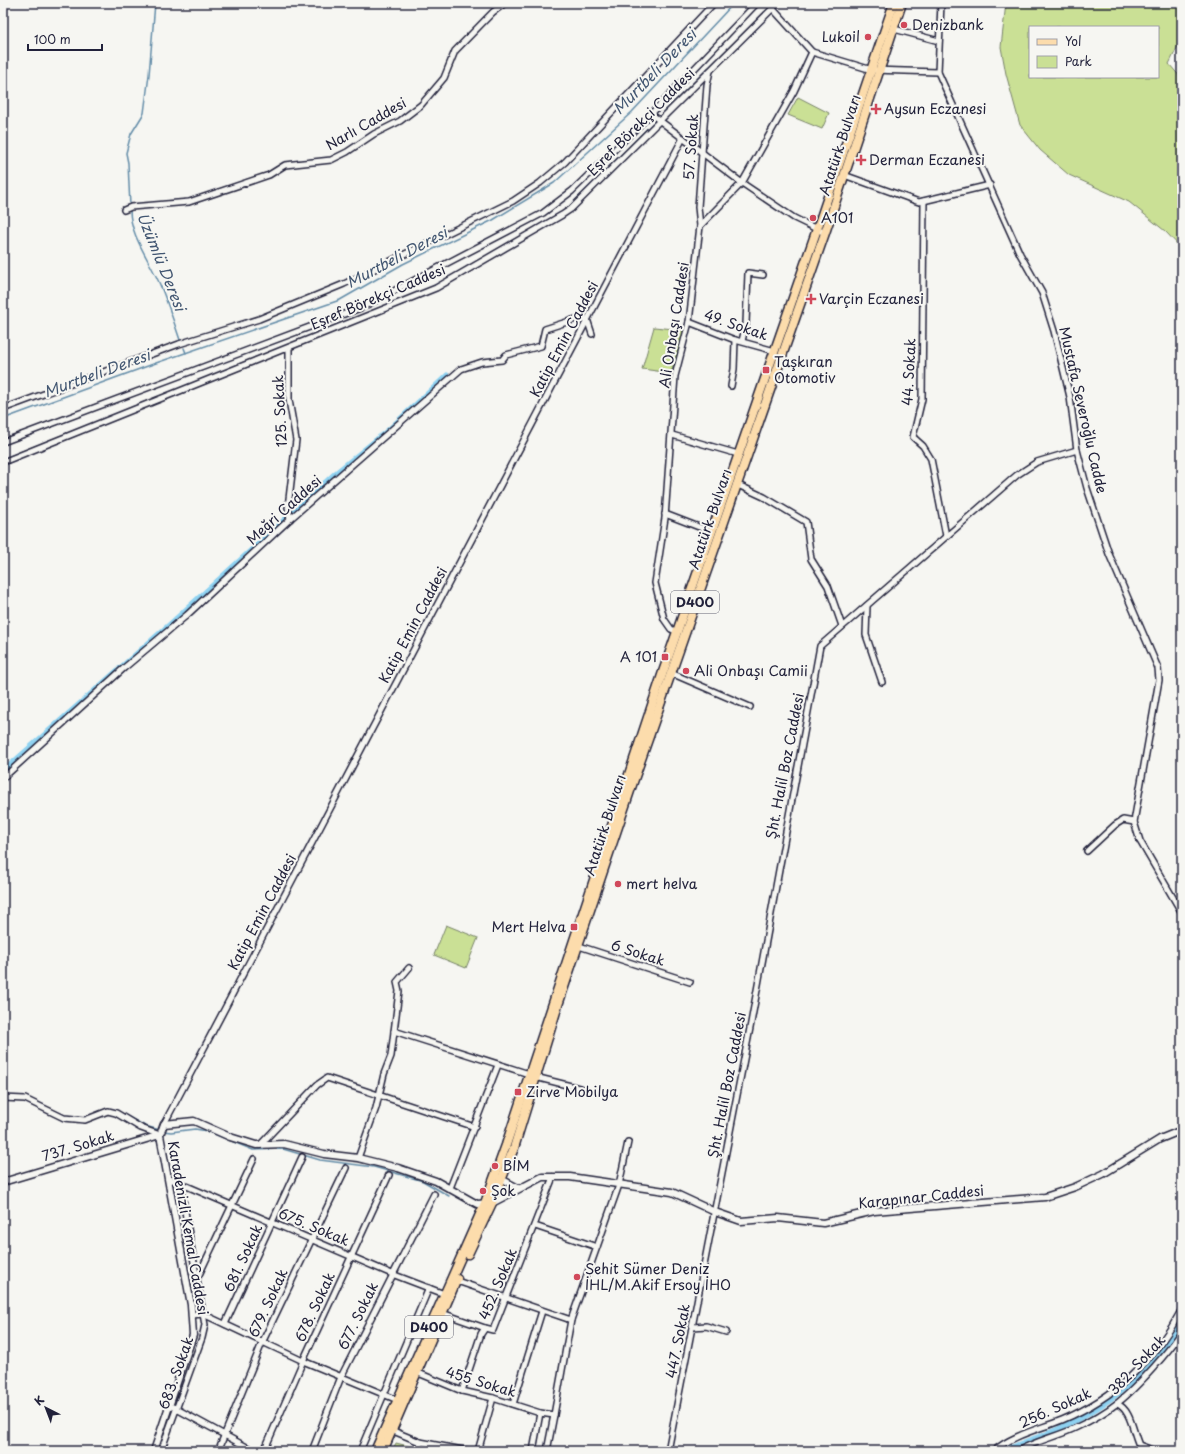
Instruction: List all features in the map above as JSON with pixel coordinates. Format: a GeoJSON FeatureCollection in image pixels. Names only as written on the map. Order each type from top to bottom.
{"type":"FeatureCollection","features":[{"type":"Feature","properties":{"kind":"main road","name":"Atatürk Bulvarı"},"geometry":{"type":"LineString","coordinates":[[532,1076],[579,946],[671,673],[680,634],[738,454],[775,351],[844,175],[876,70],[894,3]]}},
{"type":"Feature","properties":{"kind":"main road","name":"Atatürk Bulvarı"},"geometry":{"type":"LineString","coordinates":[[488,1203],[498,1177],[514,1148],[532,1076],[630,767],[736,484],[876,70],[894,29],[902,3]]}},
{"type":"Feature","properties":{"kind":"main road","name":"D400"},"geometry":{"type":"LineString","coordinates":[[383,1451],[400,1401],[488,1203]]}},
{"type":"Feature","properties":{"kind":"main road","name":"D400"},"geometry":{"type":"LineString","coordinates":[[375,1451],[416,1372],[442,1313],[447,1295]]}},
{"type":"Feature","properties":{"kind":"street","name":"Narlı Caddesi"},"geometry":{"type":"LineString","coordinates":[[127,209],[189,202],[269,175],[285,165],[331,160],[347,152],[374,134],[400,121],[421,105],[444,78],[455,51],[493,12],[505,3]]}},
{"type":"Feature","properties":{"kind":"street"},"geometry":{"type":"LineString","coordinates":[[3,409],[179,344],[300,304],[513,201],[540,183],[565,162],[714,3]]}},
{"type":"Feature","properties":{"kind":"street"},"geometry":{"type":"LineString","coordinates":[[3,442],[363,307],[548,209],[572,191],[656,118],[757,3]]}},
{"type":"Feature","properties":{"kind":"street","name":"Eşref Börekçi Caddesi"},"geometry":{"type":"LineString","coordinates":[[3,462],[436,288],[562,215],[571,209],[656,118],[711,70],[778,3]]}},
{"type":"Feature","properties":{"kind":"street"},"geometry":{"type":"LineString","coordinates":[[773,9],[812,52],[876,70],[938,72],[942,3]]}},
{"type":"Feature","properties":{"kind":"street"},"geometry":{"type":"LineString","coordinates":[[894,29],[939,41]]}},
{"type":"Feature","properties":{"kind":"street"},"geometry":{"type":"LineString","coordinates":[[700,226],[742,183],[794,91],[812,52]]}},
{"type":"Feature","properties":{"kind":"street","name":"57. Sokak"},"geometry":{"type":"LineString","coordinates":[[700,226],[698,208],[707,85],[711,70]]}},
{"type":"Feature","properties":{"kind":"street","name":"Mustafa Severoğlu Cadde"},"geometry":{"type":"LineString","coordinates":[[938,72],[1020,254],[1042,294],[1054,331],[1070,397],[1077,450],[1087,488],[1109,554],[1158,668],[1159,680],[1134,822],[1140,841],[1182,913]]}},
{"type":"Feature","properties":{"kind":"street"},"geometry":{"type":"LineString","coordinates":[[656,118],[742,183],[794,218],[821,231]]}},
{"type":"Feature","properties":{"kind":"street","name":"Katip Emin Caddesi"},"geometry":{"type":"LineString","coordinates":[[162,1130],[683,138]]}},
{"type":"Feature","properties":{"kind":"street"},"geometry":{"type":"LineString","coordinates":[[844,175],[919,202],[990,185]]}},
{"type":"Feature","properties":{"kind":"street","name":"44. Sokak"},"geometry":{"type":"LineString","coordinates":[[924,201],[922,399],[913,437],[923,446],[931,459],[946,536]]}},
{"type":"Feature","properties":{"kind":"street","name":"Ali Onbaşı Caddesi"},"geometry":{"type":"LineString","coordinates":[[680,634],[671,628],[664,620],[655,582],[665,514],[672,435],[675,376],[689,322],[700,226]]}},
{"type":"Feature","properties":{"kind":"street"},"geometry":{"type":"LineString","coordinates":[[742,340],[746,324],[748,273],[763,275]]}},
{"type":"Feature","properties":{"kind":"street","name":"Meğri Caddesi"},"geometry":{"type":"LineString","coordinates":[[3,778],[124,668],[187,615],[290,519],[461,370],[482,362],[502,360],[506,355],[541,346],[545,329],[576,319],[587,319]]}},
{"type":"Feature","properties":{"kind":"street"},"geometry":{"type":"LineString","coordinates":[[587,319],[592,334]]}},
{"type":"Feature","properties":{"kind":"street","name":"49. Sokak"},"geometry":{"type":"LineString","coordinates":[[689,322],[734,340],[742,340],[775,351]]}},
{"type":"Feature","properties":{"kind":"street"},"geometry":{"type":"LineString","coordinates":[[730,386],[734,369],[734,340]]}},
{"type":"Feature","properties":{"kind":"street","name":"125. Sokak"},"geometry":{"type":"LineString","coordinates":[[289,348],[289,400],[296,440],[288,506],[290,519]]}},
{"type":"Feature","properties":{"kind":"street"},"geometry":{"type":"LineString","coordinates":[[672,435],[738,454]]}},
{"type":"Feature","properties":{"kind":"street","name":"Şht. Halil Boz Caddesi"},"geometry":{"type":"LineString","coordinates":[[715,1212],[820,646],[1017,475],[1037,462],[1077,450]]}},
{"type":"Feature","properties":{"kind":"street"},"geometry":{"type":"LineString","coordinates":[[736,484],[764,497],[806,522],[811,559],[828,586],[842,626]]}},
{"type":"Feature","properties":{"kind":"street"},"geometry":{"type":"LineString","coordinates":[[665,514],[712,532]]}},
{"type":"Feature","properties":{"kind":"street"},"geometry":{"type":"LineString","coordinates":[[867,606],[866,635],[882,682]]}},
{"type":"Feature","properties":{"kind":"street"},"geometry":{"type":"LineString","coordinates":[[671,673],[750,707]]}},
{"type":"Feature","properties":{"kind":"street"},"geometry":{"type":"LineString","coordinates":[[1087,851],[1114,825],[1122,820],[1134,822]]}},
{"type":"Feature","properties":{"kind":"street","name":"6 Sokak"},"geometry":{"type":"LineString","coordinates":[[579,946],[690,982]]}},
{"type":"Feature","properties":{"kind":"street"},"geometry":{"type":"LineString","coordinates":[[358,1158],[380,1094],[384,1074],[391,1056],[399,991],[397,982],[409,968]]}},
{"type":"Feature","properties":{"kind":"street"},"geometry":{"type":"LineString","coordinates":[[394,1031],[498,1066],[583,1089]]}},
{"type":"Feature","properties":{"kind":"street"},"geometry":{"type":"LineString","coordinates":[[450,1188],[498,1066]]}},
{"type":"Feature","properties":{"kind":"street"},"geometry":{"type":"LineString","coordinates":[[260,1145],[323,1080],[327,1078],[380,1094],[475,1127]]}},
{"type":"Feature","properties":{"kind":"street"},"geometry":{"type":"LineString","coordinates":[[3,1098],[25,1099],[64,1118],[85,1120],[108,1111],[116,1113],[141,1128],[162,1130]]}},
{"type":"Feature","properties":{"kind":"street","name":"737. Sokak"},"geometry":{"type":"LineString","coordinates":[[3,1182],[194,1121],[230,1137],[260,1145],[284,1144],[324,1154],[358,1158],[410,1172],[450,1188],[477,1204],[488,1203]]}},
{"type":"Feature","properties":{"kind":"street","name":"Karadenizli Kemal Caddesi"},"geometry":{"type":"LineString","coordinates":[[154,1451],[173,1407],[193,1335],[192,1315],[168,1178],[162,1130]]}},
{"type":"Feature","properties":{"kind":"street","name":"Karapınar Caddesi"},"geometry":{"type":"LineString","coordinates":[[488,1203],[542,1177],[570,1177],[619,1186],[672,1192],[715,1212],[741,1221],[778,1218],[823,1223],[874,1211],[1045,1197],[1075,1187],[1103,1174],[1160,1139],[1182,1130]]}},
{"type":"Feature","properties":{"kind":"street"},"geometry":{"type":"LineString","coordinates":[[547,1451],[571,1320],[619,1186],[628,1142]]}},
{"type":"Feature","properties":{"kind":"street","name":"681. Sokak"},"geometry":{"type":"LineString","coordinates":[[225,1324],[302,1157]]}},
{"type":"Feature","properties":{"kind":"street"},"geometry":{"type":"LineString","coordinates":[[196,1281],[254,1158]]}},
{"type":"Feature","properties":{"kind":"street","name":"679. Sokak"},"geometry":{"type":"LineString","coordinates":[[218,1451],[262,1343],[346,1168]]}},
{"type":"Feature","properties":{"kind":"street","name":"678. Sokak"},"geometry":{"type":"LineString","coordinates":[[264,1451],[303,1361],[389,1175]]}},
{"type":"Feature","properties":{"kind":"street"},"geometry":{"type":"LineString","coordinates":[[498,1177],[519,1188]]}},
{"type":"Feature","properties":{"kind":"street","name":"452. Sokak"},"geometry":{"type":"LineString","coordinates":[[462,1391],[485,1328],[493,1330],[553,1177]]}},
{"type":"Feature","properties":{"kind":"street","name":"675. Sokak"},"geometry":{"type":"LineString","coordinates":[[168,1178],[392,1274],[447,1295]]}},
{"type":"Feature","properties":{"kind":"street","name":"683. Sokak"},"geometry":{"type":"LineString","coordinates":[[161,1451],[173,1407],[202,1338],[205,1325],[196,1281],[180,1183]]}},
{"type":"Feature","properties":{"kind":"street","name":"677. Sokak"},"geometry":{"type":"LineString","coordinates":[[312,1451],[341,1377],[434,1194]]}},
{"type":"Feature","properties":{"kind":"street","name":"447. Sokak"},"geometry":{"type":"LineString","coordinates":[[668,1451],[715,1212]]}},
{"type":"Feature","properties":{"kind":"street"},"geometry":{"type":"LineString","coordinates":[[535,1226],[597,1247]]}},
{"type":"Feature","properties":{"kind":"street"},"geometry":{"type":"LineString","coordinates":[[454,1280],[571,1320]]}},
{"type":"Feature","properties":{"kind":"street"},"geometry":{"type":"LineString","coordinates":[[360,1451],[429,1288]]}},
{"type":"Feature","properties":{"kind":"street","name":"256. Sokak"},"geometry":{"type":"LineString","coordinates":[[994,1451],[1015,1438],[1079,1413],[1106,1398],[1134,1374],[1170,1330],[1182,1308]]}},
{"type":"Feature","properties":{"kind":"street"},"geometry":{"type":"LineString","coordinates":[[513,1404],[542,1311]]}},
{"type":"Feature","properties":{"kind":"street"},"geometry":{"type":"LineString","coordinates":[[442,1313],[485,1328]]}},
{"type":"Feature","properties":{"kind":"street"},"geometry":{"type":"LineString","coordinates":[[192,1315],[203,1314],[262,1343],[400,1401]]}},
{"type":"Feature","properties":{"kind":"street"},"geometry":{"type":"LineString","coordinates":[[693,1327],[706,1326],[726,1332]]}},
{"type":"Feature","properties":{"kind":"street","name":"382. Sokak"},"geometry":{"type":"LineString","coordinates":[[1018,1451],[1074,1429],[1104,1413],[1117,1404],[1130,1394],[1173,1347],[1182,1331]]}},
{"type":"Feature","properties":{"kind":"street","name":"455 Sokak"},"geometry":{"type":"LineString","coordinates":[[416,1372],[462,1391],[493,1398],[540,1413],[554,1415]]}},
{"type":"Feature","properties":{"kind":"street"},"geometry":{"type":"LineString","coordinates":[[478,1451],[493,1398]]}},
{"type":"Feature","properties":{"kind":"street"},"geometry":{"type":"LineString","coordinates":[[1117,1404],[1122,1406],[1126,1411],[1139,1446],[1155,1451]]}},
{"type":"Feature","properties":{"kind":"street"},"geometry":{"type":"LineString","coordinates":[[173,1407],[254,1451]]}},
{"type":"Feature","properties":{"kind":"street"},"geometry":{"type":"LineString","coordinates":[[533,1451],[540,1413]]}},
{"type":"Feature","properties":{"kind":"street"},"geometry":{"type":"LineString","coordinates":[[391,1430],[420,1442],[468,1451]]}},
{"type":"Feature","properties":{"kind":"street"},"geometry":{"type":"LineString","coordinates":[[419,1451],[420,1442]]}},
{"type":"Feature","properties":{"kind":"green space"},"geometry":{"type":"Polygon","coordinates":[[[1006,3],[1182,3],[1182,38],[1169,64],[1182,79],[1182,249],[1165,231],[1129,202],[1069,175],[1040,150],[1020,125],[1006,74],[1001,47],[1006,3]]]}},
{"type":"Feature","properties":{"kind":"green space"},"geometry":{"type":"Polygon","coordinates":[[[798,97],[829,113],[822,129],[788,115],[798,97]]]}},
{"type":"Feature","properties":{"kind":"green space"},"geometry":{"type":"Polygon","coordinates":[[[654,327],[684,330],[671,373],[642,369],[654,327]]]}},
{"type":"Feature","properties":{"kind":"green space"},"geometry":{"type":"Polygon","coordinates":[[[446,925],[478,938],[466,968],[434,955],[446,925]]]}},
{"type":"Feature","properties":{"kind":"green space"},"geometry":{"type":"Polygon","coordinates":[[[396,1443],[416,1448],[416,1451],[392,1451],[396,1443]]]}},
{"type":"Feature","properties":{"kind":"waterway","name":"Üzümlü Deresi"},"geometry":{"type":"LineString","coordinates":[[130,206],[128,163],[126,153],[131,134],[144,113],[155,3]]}},
{"type":"Feature","properties":{"kind":"waterway","name":"Murtbeli Deresi"},"geometry":{"type":"LineString","coordinates":[[3,419],[156,363],[340,300],[403,264],[493,220],[554,183],[632,112],[734,3]]}},
{"type":"Feature","properties":{"kind":"waterway"},"geometry":{"type":"LineString","coordinates":[[659,117],[774,3]]}},
{"type":"Feature","properties":{"kind":"waterway"},"geometry":{"type":"LineString","coordinates":[[567,209],[656,120]]}},
{"type":"Feature","properties":{"kind":"waterway","name":"Üzümlü Deresi"},"geometry":{"type":"LineString","coordinates":[[130,210],[133,229],[161,287],[180,340]]}},
{"type":"Feature","properties":{"kind":"waterway"},"geometry":{"type":"LineString","coordinates":[[432,287],[439,283]]}},
{"type":"Feature","properties":{"kind":"waterway"},"geometry":{"type":"LineString","coordinates":[[3,459],[328,329]]}},
{"type":"Feature","properties":{"kind":"waterway","name":"Murtbeli Deresi"},"geometry":{"type":"LineString","coordinates":[[184,348],[186,353]]}},
{"type":"Feature","properties":{"kind":"waterway"},"geometry":{"type":"LineString","coordinates":[[3,771],[170,624],[333,475],[388,430],[447,375]]}},
{"type":"Feature","properties":{"kind":"waterway"},"geometry":{"type":"LineString","coordinates":[[121,1113],[145,1126],[160,1130]]}},
{"type":"Feature","properties":{"kind":"waterway"},"geometry":{"type":"LineString","coordinates":[[163,1131],[171,1132],[195,1129],[207,1131],[253,1150],[283,1149],[320,1160],[374,1167],[423,1181],[449,1196]]}},
{"type":"Feature","properties":{"kind":"waterway"},"geometry":{"type":"LineString","coordinates":[[1004,1451],[1077,1420],[1112,1398],[1143,1372],[1170,1341],[1182,1323]]}},
{"type":"Feature","properties":{"kind":"place","name":"Denizbank"},"geometry":{"type":"Point","coordinates":[904,25]}},
{"type":"Feature","properties":{"kind":"place","name":"Lukoil"},"geometry":{"type":"Point","coordinates":[868,37]}},
{"type":"Feature","properties":{"kind":"place","name":"Aysun Eczanesi"},"geometry":{"type":"Point","coordinates":[876,109]}},
{"type":"Feature","properties":{"kind":"place","name":"Derman Eczanesi"},"geometry":{"type":"Point","coordinates":[861,160]}},
{"type":"Feature","properties":{"kind":"place","name":"A101"},"geometry":{"type":"Point","coordinates":[813,218]}},
{"type":"Feature","properties":{"kind":"place","name":"Varçin Eczanesi"},"geometry":{"type":"Point","coordinates":[811,299]}},
{"type":"Feature","properties":{"kind":"place","name":"Taşkıran Otomotiv"},"geometry":{"type":"Point","coordinates":[766,370]}},
{"type":"Feature","properties":{"kind":"place","name":"A 101"},"geometry":{"type":"Point","coordinates":[665,657]}},
{"type":"Feature","properties":{"kind":"place","name":"Ali Onbaşı Camii"},"geometry":{"type":"Point","coordinates":[686,671]}},
{"type":"Feature","properties":{"kind":"place","name":"mert helva"},"geometry":{"type":"Point","coordinates":[618,884]}},
{"type":"Feature","properties":{"kind":"place","name":"Mert Helva"},"geometry":{"type":"Point","coordinates":[574,927]}},
{"type":"Feature","properties":{"kind":"place","name":"Zirve Mobilya"},"geometry":{"type":"Point","coordinates":[518,1092]}},
{"type":"Feature","properties":{"kind":"place","name":"BİM"},"geometry":{"type":"Point","coordinates":[495,1166]}},
{"type":"Feature","properties":{"kind":"place","name":"Şok"},"geometry":{"type":"Point","coordinates":[483,1191]}},
{"type":"Feature","properties":{"kind":"place","name":"Şehit Sümer Deniz İHL/M.Akif Ersoy İHO"},"geometry":{"type":"Point","coordinates":[577,1277]}}]}
